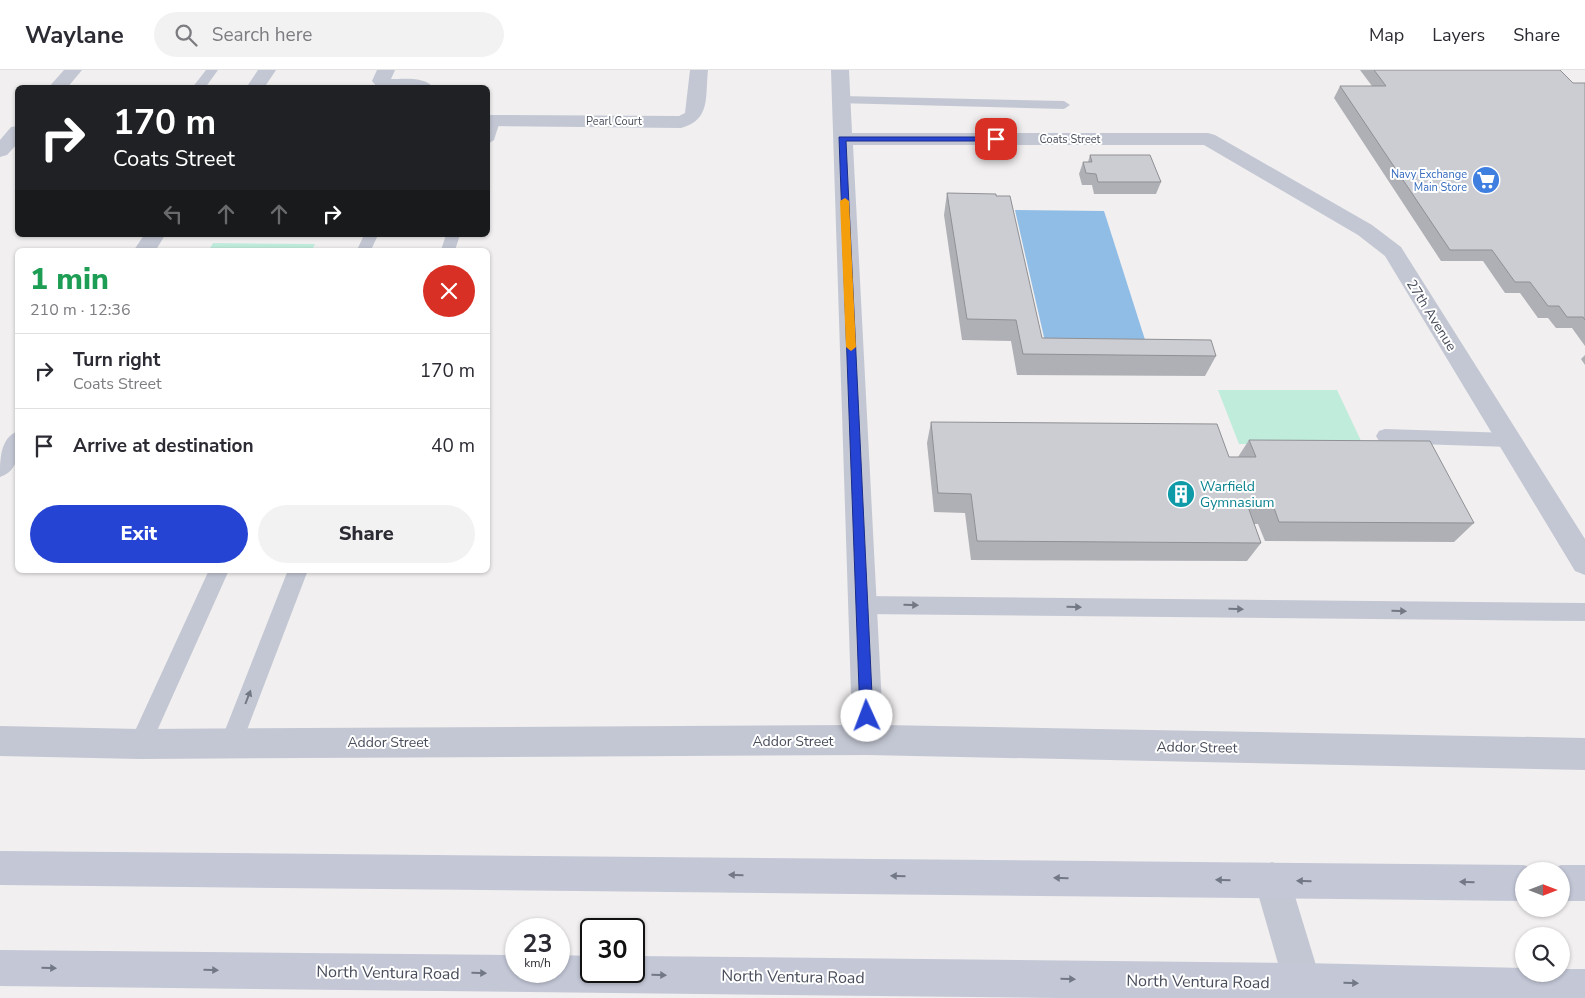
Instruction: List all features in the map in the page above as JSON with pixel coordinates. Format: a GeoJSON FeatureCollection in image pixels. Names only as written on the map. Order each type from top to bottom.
{"type":"FeatureCollection","features":[{"type":"Feature","properties":{"kind":"main road"},"geometry":{"type":"LineString","coordinates":[[0,868],[1515,883]]}},
{"type":"Feature","properties":{"kind":"main road"},"geometry":{"type":"LineString","coordinates":[[1570,883],[1585,884]]}},
{"type":"Feature","properties":{"kind":"main road","name":"North Ventura Road"},"geometry":{"type":"LineString","coordinates":[[0,968],[1305,990],[1585,988]]}},
{"type":"Feature","properties":{"kind":"street"},"geometry":{"type":"LineString","coordinates":[[60,85],[73,70]]}},
{"type":"Feature","properties":{"kind":"street"},"geometry":{"type":"LineString","coordinates":[[258,85],[267,70]]}},
{"type":"Feature","properties":{"kind":"street"},"geometry":{"type":"LineString","coordinates":[[386,70],[381,81],[384,84],[418,85]]}},
{"type":"Feature","properties":{"kind":"street","name":"Pearl Court"},"geometry":{"type":"LineString","coordinates":[[491,121],[681,122],[689,119],[694,114],[699,70]]}},
{"type":"Feature","properties":{"kind":"street"},"geometry":{"type":"LineString","coordinates":[[840,70],[868,740]]}},
{"type":"Feature","properties":{"kind":"street"},"geometry":{"type":"LineString","coordinates":[[0,150],[15,134]]}},
{"type":"Feature","properties":{"kind":"street","name":"Coats Street"},"geometry":{"type":"LineString","coordinates":[[842,139],[1208,139]]}},
{"type":"Feature","properties":{"kind":"street","name":"27th Avenue"},"geometry":{"type":"LineString","coordinates":[[1208,139],[1365,230],[1393,252],[1585,563]]}},
{"type":"Feature","properties":{"kind":"street"},"geometry":{"type":"LineString","coordinates":[[146,248],[154,237]]}},
{"type":"Feature","properties":{"kind":"street"},"geometry":{"type":"LineString","coordinates":[[0,467],[15,444]]}},
{"type":"Feature","properties":{"kind":"street","name":"Addor Street"},"geometry":{"type":"LineString","coordinates":[[0,741],[140,744],[230,742],[868,740],[1585,754]]}},
{"type":"Feature","properties":{"kind":"street"},"geometry":{"type":"LineString","coordinates":[[1272,880],[1305,990]]}},
{"type":"Feature","properties":{"kind":"lane"},"geometry":{"type":"LineString","coordinates":[[200,85],[212,70]]}},
{"type":"Feature","properties":{"kind":"lane"},"geometry":{"type":"LineString","coordinates":[[841,100],[1064,105]]}},
{"type":"Feature","properties":{"kind":"lane"},"geometry":{"type":"LineString","coordinates":[[1385,436],[1510,440]]}},
{"type":"Feature","properties":{"kind":"lane"},"geometry":{"type":"LineString","coordinates":[[140,744],[218,573]]}},
{"type":"Feature","properties":{"kind":"lane"},"geometry":{"type":"LineString","coordinates":[[230,742],[297,573]]}},
{"type":"Feature","properties":{"kind":"lane"},"geometry":{"type":"LineString","coordinates":[[862,605],[1585,612]]}},
{"type":"Feature","properties":{"kind":"green space"},"geometry":{"type":"Polygon","coordinates":[[[213,243],[315,244],[313,248],[210,248],[213,243]]]}},
{"type":"Feature","properties":{"kind":"green space"},"geometry":{"type":"Polygon","coordinates":[[[1218,390],[1337,390],[1363,445],[1239,444],[1218,390]]]}},
{"type":"Feature","properties":{"kind":"water"},"geometry":{"type":"Polygon","coordinates":[[[1015,210],[1104,211],[1147,346],[1046,346],[1015,210]]]}},
{"type":"Feature","properties":{"kind":"building","name":"Navy Exchange Main Store"},"geometry":{"type":"Polygon","coordinates":[[[1374,70],[1560,70],[1573,83],[1585,83],[1585,320],[1583,317],[1567,317],[1559,306],[1548,306],[1530,282],[1515,282],[1492,250],[1450,250],[1340,86],[1386,86],[1374,70]]]}},
{"type":"Feature","properties":{"kind":"building"},"geometry":{"type":"Polygon","coordinates":[[[1090,155],[1150,155],[1161,182],[1098,182],[1096,174],[1086,173],[1083,162],[1092,162],[1090,155]]]}},
{"type":"Feature","properties":{"kind":"building"},"geometry":{"type":"Polygon","coordinates":[[[947,193],[1010,196],[1042,338],[1211,340],[1216,356],[1023,354],[1016,320],[967,319],[947,193]]]}},
{"type":"Feature","properties":{"kind":"building","name":"Warfield Gymnasium"},"geometry":{"type":"Polygon","coordinates":[[[931,422],[1217,424],[1229,457],[1256,457],[1249,440],[1430,441],[1474,523],[1279,522],[1273,505],[1247,504],[1261,543],[977,541],[971,494],[938,493],[931,422]]]}},
{"type":"Feature","properties":{"kind":"slow traffic"},"geometry":{"type":"LineString","coordinates":[[845,201],[851,347]]}},
{"type":"Feature","properties":{"kind":"place","name":"Navy Exchange Main Store"},"geometry":{"type":"Point","coordinates":[1486,180]}},
{"type":"Feature","properties":{"kind":"place","name":"Warfield Gymnasium"},"geometry":{"type":"Point","coordinates":[1181,494]}},
{"type":"Feature","properties":{"kind":"route"},"geometry":{"type":"LineString","coordinates":[[867,716],[842,139],[996,139]]}}]}
